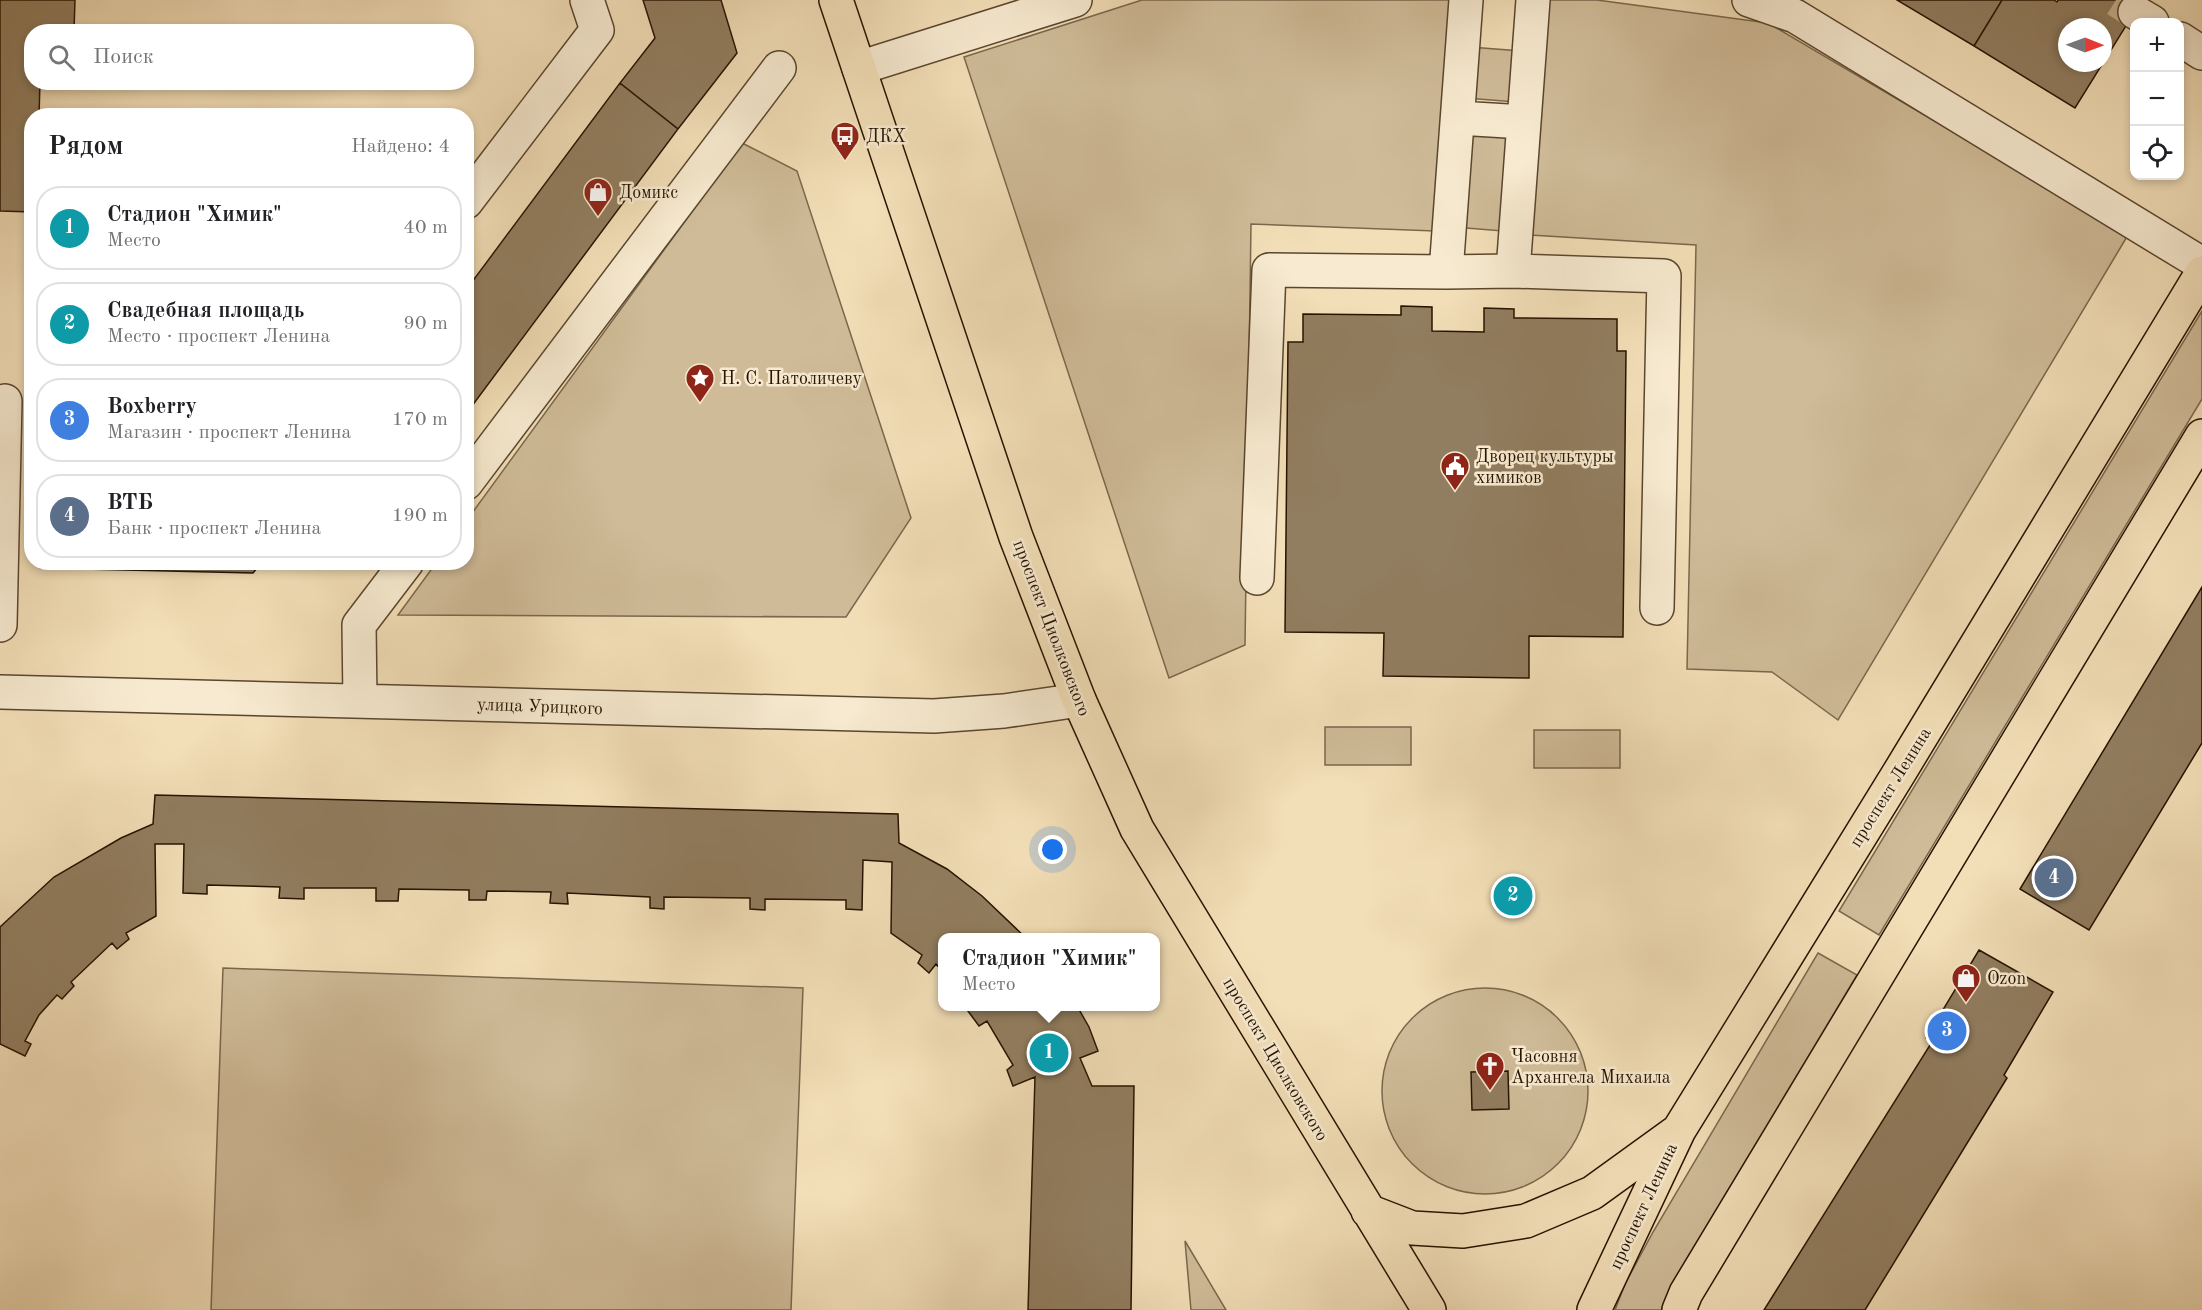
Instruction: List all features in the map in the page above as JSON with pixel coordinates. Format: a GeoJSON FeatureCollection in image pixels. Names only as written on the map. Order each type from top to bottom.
{"type":"FeatureCollection","features":[{"type":"Feature","properties":{"kind":"main road","name":"проспект Циолковского"},"geometry":{"type":"LineString","coordinates":[[836,0],[1016,537],[1079,700],[1137,829],[1429,1310]]}},
{"type":"Feature","properties":{"kind":"main road","name":"проспект Ленина"},"geometry":{"type":"LineString","coordinates":[[1594,1310],[1679,1130],[1906,763],[2202,273]]}},
{"type":"Feature","properties":{"kind":"main road"},"geometry":{"type":"LineString","coordinates":[[1678,1310],[1686,1293],[2202,436]]}},
{"type":"Feature","properties":{"kind":"main road"},"geometry":{"type":"LineString","coordinates":[[1368,1211],[1412,1228],[1463,1231],[1526,1221],[1592,1193],[1679,1130]]}},
{"type":"Feature","properties":{"kind":"street"},"geometry":{"type":"LineString","coordinates":[[474,191],[597,30],[587,0]]}},
{"type":"Feature","properties":{"kind":"street"},"geometry":{"type":"LineString","coordinates":[[859,68],[1075,0]]}},
{"type":"Feature","properties":{"kind":"street"},"geometry":{"type":"LineString","coordinates":[[1446,272],[1466,0]]}},
{"type":"Feature","properties":{"kind":"street"},"geometry":{"type":"LineString","coordinates":[[1513,271],[1533,0]]}},
{"type":"Feature","properties":{"kind":"street"},"geometry":{"type":"LineString","coordinates":[[1749,0],[1795,16],[2202,264]]}},
{"type":"Feature","properties":{"kind":"street"},"geometry":{"type":"LineString","coordinates":[[2184,41],[2202,52]]}},
{"type":"Feature","properties":{"kind":"street"},"geometry":{"type":"LineString","coordinates":[[474,472],[779,68]]}},
{"type":"Feature","properties":{"kind":"street"},"geometry":{"type":"LineString","coordinates":[[1458,118],[1524,122]]}},
{"type":"Feature","properties":{"kind":"street"},"geometry":{"type":"LineString","coordinates":[[1257,578],[1269,270],[1513,271],[1664,276],[1657,608]]}},
{"type":"Feature","properties":{"kind":"street"},"geometry":{"type":"LineString","coordinates":[[0,625],[12,401]]}},
{"type":"Feature","properties":{"kind":"street"},"geometry":{"type":"LineString","coordinates":[[360,701],[359,625],[401,570]]}},
{"type":"Feature","properties":{"kind":"street","name":"улица Урицкого"},"geometry":{"type":"LineString","coordinates":[[0,692],[934,716],[1004,711],[1079,700]]}},
{"type":"Feature","properties":{"kind":"shaded area"},"geometry":{"type":"Polygon","coordinates":[[[1142,0],[1450,0],[1435,231],[1251,224],[1245,645],[1169,678],[964,57],[1142,0]]]}},
{"type":"Feature","properties":{"kind":"shaded area"},"geometry":{"type":"Polygon","coordinates":[[[1548,0],[1597,0],[1768,23],[2128,235],[1838,720],[1772,672],[1687,669],[1696,245],[1530,235],[1548,0]]]}},
{"type":"Feature","properties":{"kind":"shaded area"},"geometry":{"type":"Polygon","coordinates":[[[1470,47],[1521,51],[1516,102],[1466,98],[1470,47]]]}},
{"type":"Feature","properties":{"kind":"shaded area"},"geometry":{"type":"Polygon","coordinates":[[[1462,134],[1510,138],[1503,231],[1454,227],[1462,134]]]}},
{"type":"Feature","properties":{"kind":"shaded area"},"geometry":{"type":"Polygon","coordinates":[[[742,143],[797,171],[911,518],[846,617],[398,615],[431,570],[474,570],[474,510],[742,143]]]}},
{"type":"Feature","properties":{"kind":"shaded area"},"geometry":{"type":"Polygon","coordinates":[[[2202,311],[2202,399],[1879,935],[1839,911],[2202,311]]]}},
{"type":"Feature","properties":{"kind":"shaded area"},"geometry":{"type":"Polygon","coordinates":[[[1325,727],[1411,727],[1411,765],[1325,765],[1325,727]]]}},
{"type":"Feature","properties":{"kind":"shaded area"},"geometry":{"type":"Polygon","coordinates":[[[1534,730],[1620,730],[1620,768],[1534,768],[1534,730]]]}},
{"type":"Feature","properties":{"kind":"shaded area"},"geometry":{"type":"Polygon","coordinates":[[[1818,953],[1857,975],[1685,1263],[1663,1310],[1615,1310],[1625,1284],[1653,1232],[1818,953]]]}},
{"type":"Feature","properties":{"kind":"shaded area"},"geometry":{"type":"Polygon","coordinates":[[[223,968],[803,988],[791,1310],[211,1310],[223,968]]]}},
{"type":"Feature","properties":{"kind":"shaded area"},"geometry":{"type":"Polygon","coordinates":[[[1485,988],[1505,990],[1524,996],[1550,1012],[1564,1026],[1580,1052],[1586,1071],[1588,1091],[1586,1111],[1580,1130],[1564,1156],[1550,1170],[1524,1186],[1505,1192],[1485,1194],[1465,1192],[1446,1186],[1420,1170],[1406,1156],[1390,1130],[1384,1111],[1382,1091],[1384,1071],[1390,1052],[1406,1026],[1420,1012],[1446,996],[1465,990],[1485,988]]]}},
{"type":"Feature","properties":{"kind":"shaded area"},"geometry":{"type":"Polygon","coordinates":[[[1185,1241],[1226,1310],[1191,1310],[1185,1241]]]}},
{"type":"Feature","properties":{"kind":"building"},"geometry":{"type":"Polygon","coordinates":[[[0,0],[75,0],[74,24],[24,24],[24,90],[40,90],[39,108],[24,108],[24,212],[0,211],[0,0]]]}},
{"type":"Feature","properties":{"kind":"building"},"geometry":{"type":"Polygon","coordinates":[[[643,0],[721,0],[737,53],[678,129],[620,83],[655,38],[643,0]]]}},
{"type":"Feature","properties":{"kind":"building"},"geometry":{"type":"Polygon","coordinates":[[[1897,0],[2002,0],[1974,46],[1897,0]]]}},
{"type":"Feature","properties":{"kind":"building"},"geometry":{"type":"Polygon","coordinates":[[[2002,0],[2054,0],[2057,2],[2058,0],[2142,0],[2112,48],[2112,18],[2058,18],[2058,72],[2097,72],[2075,108],[1974,46],[2002,0]]]}},
{"type":"Feature","properties":{"kind":"building"},"geometry":{"type":"Polygon","coordinates":[[[620,83],[678,129],[474,403],[474,279],[620,83]]]}},
{"type":"Feature","properties":{"kind":"building","name":"Дворец культуры химиков"},"geometry":{"type":"Polygon","coordinates":[[[1401,306],[1432,307],[1432,331],[1484,332],[1484,308],[1514,309],[1514,318],[1617,319],[1617,351],[1626,351],[1623,637],[1529,636],[1529,678],[1383,676],[1384,633],[1285,632],[1288,342],[1303,342],[1303,314],[1401,315],[1401,306]]]}},
{"type":"Feature","properties":{"kind":"building"},"geometry":{"type":"Polygon","coordinates":[[[125,570],[255,570],[253,573],[125,570]]]}},
{"type":"Feature","properties":{"kind":"building"},"geometry":{"type":"Polygon","coordinates":[[[2202,587],[2202,743],[2089,930],[2020,889],[2202,587]]]}},
{"type":"Feature","properties":{"kind":"building"},"geometry":{"type":"Polygon","coordinates":[[[155,795],[898,814],[899,843],[947,869],[982,896],[1021,933],[938,933],[938,966],[936,964],[929,973],[918,963],[922,955],[891,933],[892,862],[863,860],[862,910],[846,909],[846,900],[765,899],[765,910],[750,909],[750,898],[664,897],[664,909],[650,908],[650,897],[567,893],[568,904],[550,903],[551,892],[487,891],[486,900],[469,900],[469,890],[399,889],[398,901],[376,901],[376,888],[304,888],[304,899],[279,898],[280,887],[207,885],[207,894],[183,893],[184,844],[155,844],[156,916],[126,933],[129,939],[117,949],[112,943],[71,982],[74,986],[62,999],[57,995],[39,1015],[25,1041],[31,1044],[25,1056],[0,1044],[0,927],[54,877],[121,838],[153,824],[155,795]]]}},
{"type":"Feature","properties":{"kind":"building"},"geometry":{"type":"Polygon","coordinates":[[[1979,950],[2053,992],[2004,1075],[2007,1078],[1865,1310],[1764,1310],[1932,1042],[1926,1038],[1979,950]]]}},
{"type":"Feature","properties":{"kind":"building"},"geometry":{"type":"Polygon","coordinates":[[[968,1011],[1080,1011],[1098,1051],[1080,1058],[1092,1086],[1134,1086],[1131,1310],[1028,1310],[1035,1077],[1013,1086],[1007,1070],[1013,1065],[987,1021],[979,1026],[968,1011]]]}},
{"type":"Feature","properties":{"kind":"building","name":"Часовня Архангела Михаила"},"geometry":{"type":"Polygon","coordinates":[[[1508,1071],[1509,1109],[1472,1110],[1471,1072],[1508,1071]]]}},
{"type":"Feature","properties":{"kind":"tunnel"},"geometry":{"type":"LineString","coordinates":[[2116,0],[2135,12]]}},
{"type":"Feature","properties":{"kind":"place","name":"ДКХ"},"geometry":{"type":"Point","coordinates":[845,162]}},
{"type":"Feature","properties":{"kind":"place","name":"Домикс"},"geometry":{"type":"Point","coordinates":[598,218]}},
{"type":"Feature","properties":{"kind":"place","name":"Н. С. Патоличеву"},"geometry":{"type":"Point","coordinates":[700,404]}},
{"type":"Feature","properties":{"kind":"place","name":"Дворец культуры химиков"},"geometry":{"type":"Point","coordinates":[1455,492]}},
{"type":"Feature","properties":{"kind":"place","name":"ВТБ"},"geometry":{"type":"Point","coordinates":[2054,878]}},
{"type":"Feature","properties":{"kind":"place","name":"Свадебная площадь"},"geometry":{"type":"Point","coordinates":[1513,896]}},
{"type":"Feature","properties":{"kind":"place","name":"Ozon"},"geometry":{"type":"Point","coordinates":[1966,1004]}},
{"type":"Feature","properties":{"kind":"place","name":"Boxberry"},"geometry":{"type":"Point","coordinates":[1947,1031]}},
{"type":"Feature","properties":{"kind":"place","name":"Стадион \"Химик\""},"geometry":{"type":"Point","coordinates":[1049,1053]}},
{"type":"Feature","properties":{"kind":"place","name":"Часовня Архангела Михаила"},"geometry":{"type":"Point","coordinates":[1490,1092]}}]}
